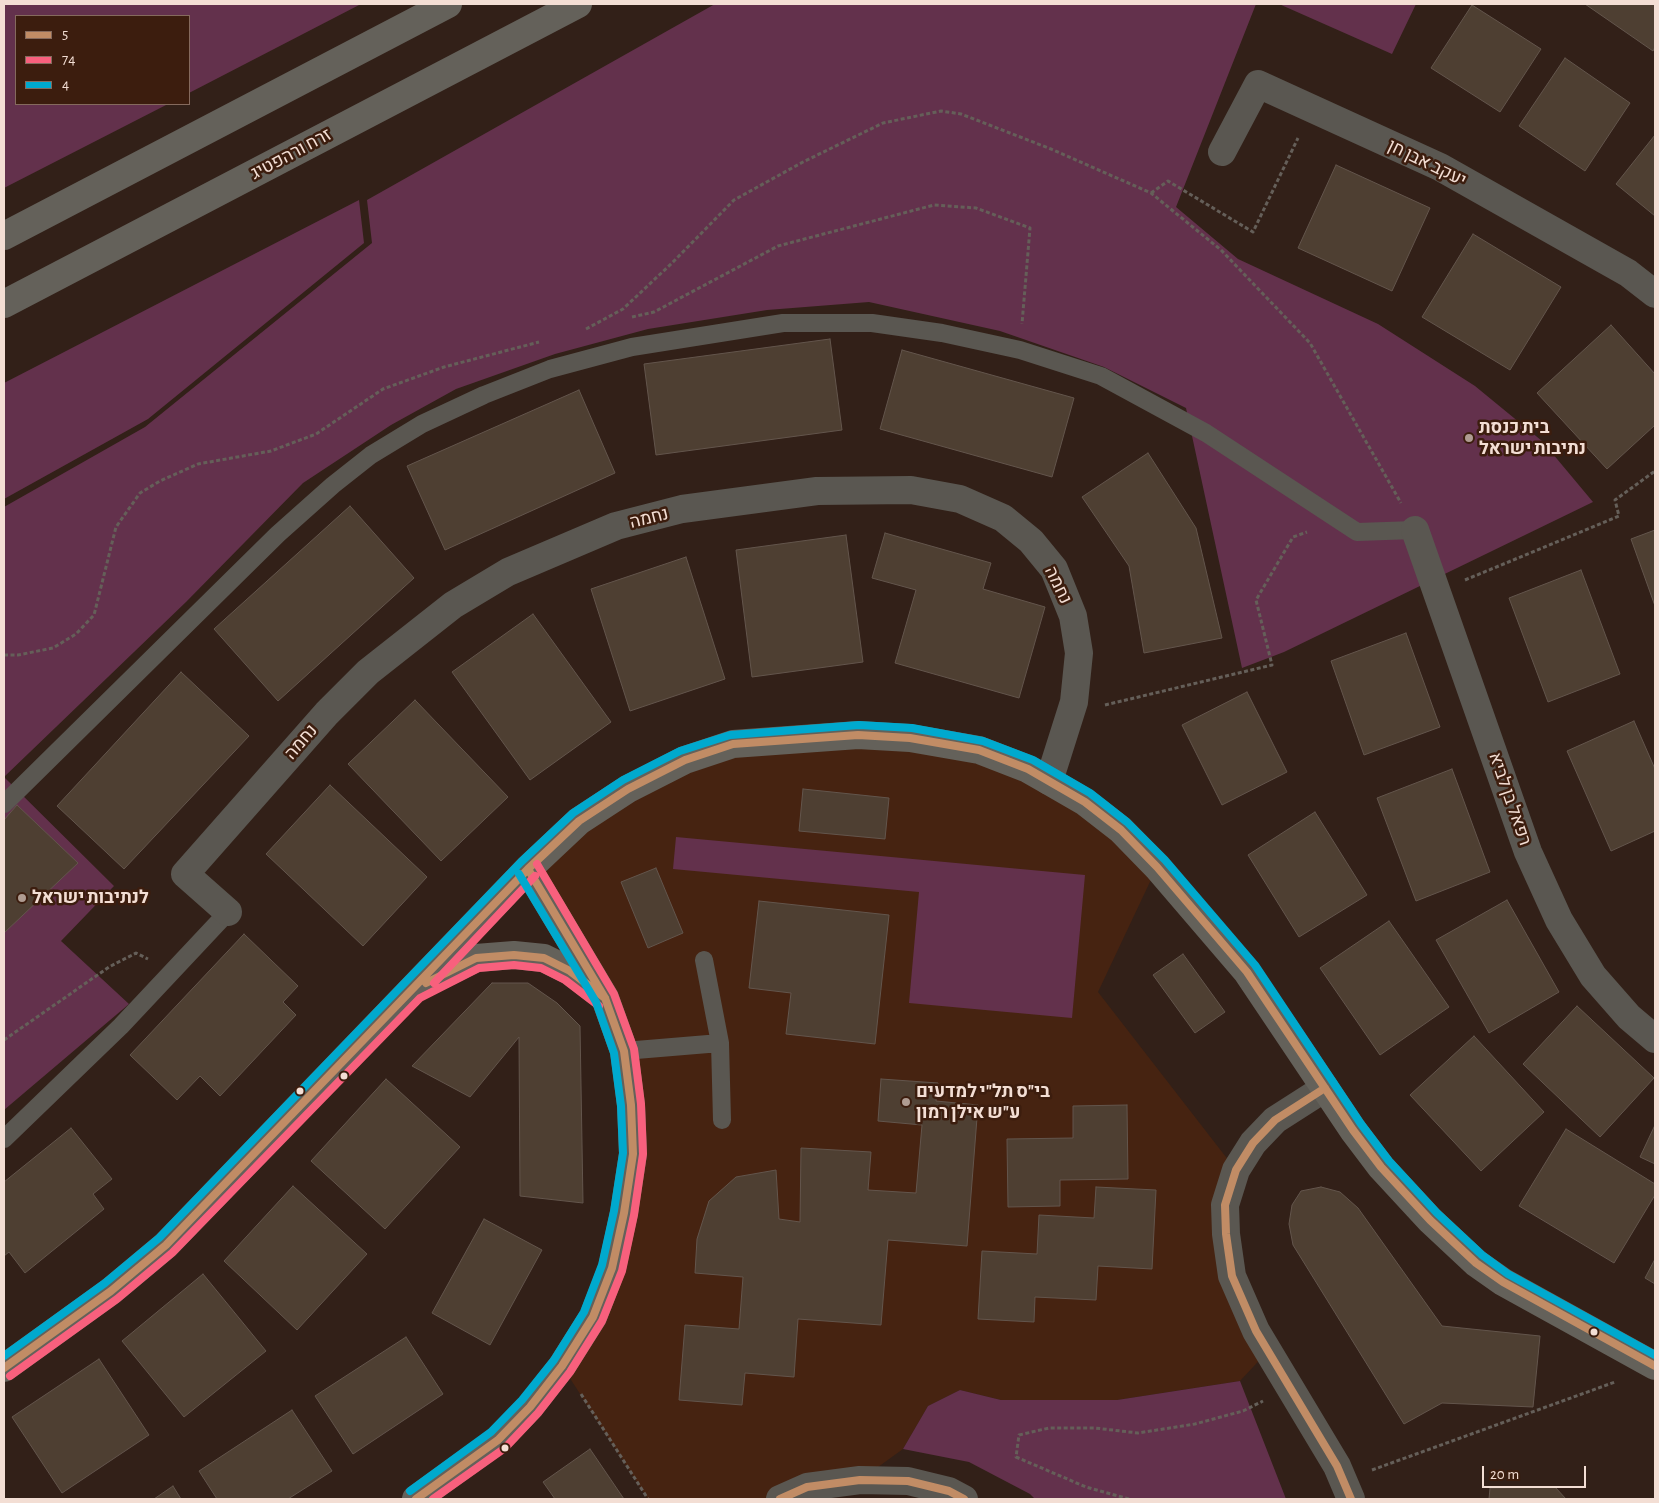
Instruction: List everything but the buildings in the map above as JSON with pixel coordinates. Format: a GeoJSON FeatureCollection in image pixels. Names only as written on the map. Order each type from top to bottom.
{"type":"FeatureCollection","features":[{"type":"Feature","properties":{"kind":"street"},"geometry":{"type":"LineString","coordinates":[[4,236],[448,4]]}},
{"type":"Feature","properties":{"kind":"street","name":"זרח ורהפטיג"},"geometry":{"type":"LineString","coordinates":[[4,304],[578,4]]}},
{"type":"Feature","properties":{"kind":"street","name":"יעקב אבן חן"},"geometry":{"type":"LineString","coordinates":[[1222,152],[1258,84],[1440,167],[1628,273],[1655,294]]}},
{"type":"Feature","properties":{"kind":"street","name":"נחמה"},"geometry":{"type":"LineString","coordinates":[[228,912],[185,874],[327,713],[368,672],[453,605],[508,572],[616,526],[682,509],[817,491],[911,490],[960,499],[1003,518],[1031,541],[1054,569],[1073,616],[1079,653],[1074,702],[1050,781]]}},
{"type":"Feature","properties":{"kind":"street","name":"רפאל בן לביא"},"geometry":{"type":"LineString","coordinates":[[1415,530],[1528,852],[1559,920],[1594,976],[1629,1017],[1655,1039]]}},
{"type":"Feature","properties":{"kind":"street"},"geometry":{"type":"LineString","coordinates":[[4,1368],[111,1291],[166,1244],[414,990],[528,869],[579,821],[628,789],[685,760],[733,744],[858,735],[910,738],[979,750],[1028,769],[1050,781],[1085,802],[1121,830],[1158,867],[1247,972],[1353,1130],[1381,1167],[1430,1220],[1476,1263],[1503,1282],[1655,1366]]}},
{"type":"Feature","properties":{"kind":"street"},"geometry":{"type":"LineString","coordinates":[[416,1499],[498,1440],[530,1407],[562,1366],[593,1317],[612,1268],[624,1213],[633,1154],[631,1105],[624,1051],[605,998],[528,869]]}},
{"type":"Feature","properties":{"kind":"street"},"geometry":{"type":"LineString","coordinates":[[414,990],[476,958],[514,955],[544,958],[570,971],[605,998]]}},
{"type":"Feature","properties":{"kind":"street"},"geometry":{"type":"LineString","coordinates":[[1325,1088],[1275,1120],[1253,1143],[1236,1170],[1225,1205],[1226,1234],[1232,1276],[1256,1331],[1347,1490]]}},
{"type":"Feature","properties":{"kind":"street"},"geometry":{"type":"LineString","coordinates":[[780,1499],[807,1487],[860,1480],[908,1481],[949,1491],[964,1499]]}},
{"type":"Feature","properties":{"kind":"lane"},"geometry":{"type":"LineString","coordinates":[[4,804],[278,534],[333,485],[371,456],[422,424],[484,395],[550,370],[632,347],[783,323],[872,323],[942,333],[1020,350],[1101,376],[1206,433],[1357,532],[1415,530]]}},
{"type":"Feature","properties":{"kind":"lane"},"geometry":{"type":"LineString","coordinates":[[4,1139],[79,1069],[228,912]]}},
{"type":"Feature","properties":{"kind":"lane"},"geometry":{"type":"LineString","coordinates":[[704,960],[720,1043],[722,1120]]}},
{"type":"Feature","properties":{"kind":"lane"},"geometry":{"type":"LineString","coordinates":[[624,1051],[720,1043]]}},
{"type":"Feature","properties":{"kind":"path"},"geometry":{"type":"LineString","coordinates":[[1151,193],[1168,181],[1253,232],[1312,108]]}},
{"type":"Feature","properties":{"kind":"path"},"geometry":{"type":"LineString","coordinates":[[588,329],[623,308],[672,263],[734,200],[803,162],[883,123],[941,111],[961,114],[1051,149],[1151,193],[1221,250],[1310,343],[1380,464],[1415,530]]}},
{"type":"Feature","properties":{"kind":"path"},"geometry":{"type":"LineString","coordinates":[[626,319],[654,312],[778,246],[934,205],[976,208],[1030,228],[1020,350]]}},
{"type":"Feature","properties":{"kind":"path"},"geometry":{"type":"LineString","coordinates":[[578,331],[607,324]]}},
{"type":"Feature","properties":{"kind":"path"},"geometry":{"type":"LineString","coordinates":[[4,655],[18,655],[53,648],[76,634],[94,615],[116,527],[140,493],[160,481],[198,464],[280,448],[316,434],[383,389],[444,367],[540,342]]}},
{"type":"Feature","properties":{"kind":"path"},"geometry":{"type":"LineString","coordinates":[[1436,592],[1619,516],[1615,500],[1655,471]]}},
{"type":"Feature","properties":{"kind":"path"},"geometry":{"type":"LineString","coordinates":[[1070,714],[1272,666],[1256,600],[1293,537],[1340,520]]}},
{"type":"Feature","properties":{"kind":"path"},"geometry":{"type":"LineString","coordinates":[[4,1040],[110,967],[136,953],[174,970]]}},
{"type":"Feature","properties":{"kind":"path"},"geometry":{"type":"LineString","coordinates":[[562,1366],[648,1499]]}},
{"type":"Feature","properties":{"kind":"path"},"geometry":{"type":"LineString","coordinates":[[1347,1490],[1619,1381]]}},
{"type":"Feature","properties":{"kind":"path"},"geometry":{"type":"LineString","coordinates":[[1129,1499],[1086,1487],[1016,1457],[1018,1435],[1049,1428],[1095,1428],[1138,1433],[1195,1424],[1243,1411],[1290,1388]]}},
{"type":"Feature","properties":{"kind":"shaded area"},"geometry":{"type":"Polygon","coordinates":[[[4,4],[361,4],[190,92],[190,15],[15,15],[15,105],[166,105],[4,188],[4,4]]]}},
{"type":"Feature","properties":{"kind":"shaded area"},"geometry":{"type":"Polygon","coordinates":[[[715,4],[1256,4],[1176,207],[1238,259],[1378,324],[1475,386],[1542,441],[1593,502],[1284,652],[1242,668],[1186,408],[1104,367],[1000,331],[869,302],[767,310],[648,329],[555,354],[456,389],[391,425],[303,483],[186,602],[4,777],[4,507],[145,427],[372,243],[367,200],[715,4]]]}},
{"type":"Feature","properties":{"kind":"shaded area"},"geometry":{"type":"Polygon","coordinates":[[[1279,4],[1416,4],[1392,54],[1279,4]]]}},
{"type":"Feature","properties":{"kind":"shaded area"},"geometry":{"type":"Polygon","coordinates":[[[359,200],[364,243],[148,419],[4,499],[4,383],[359,200]]]}},
{"type":"Feature","properties":{"kind":"shaded area","name":"בי\"ס תל\"י למדעים ע\"ש אילן רמון"},"geometry":{"type":"Polygon","coordinates":[[[858,735],[1049,781],[1157,867],[1098,992],[1236,1170],[1225,1205],[1268,1351],[1240,1381],[1117,1400],[1001,1400],[960,1390],[928,1406],[903,1449],[860,1480],[780,1499],[648,1499],[562,1366],[593,1317],[633,1154],[624,1051],[528,869],[579,821],[733,744],[858,735]]]}},
{"type":"Feature","properties":{"kind":"shaded area"},"geometry":{"type":"Polygon","coordinates":[[[4,777],[114,886],[61,941],[129,1004],[4,1110],[4,777]]]}},
{"type":"Feature","properties":{"kind":"shaded area"},"geometry":{"type":"Polygon","coordinates":[[[676,837],[1085,875],[1072,1018],[909,1003],[919,892],[673,869],[676,837]]]}},
{"type":"Feature","properties":{"kind":"shaded area"},"geometry":{"type":"Polygon","coordinates":[[[1240,1381],[1286,1499],[1035,1499],[1030,1494],[969,1462],[903,1449],[928,1406],[960,1390],[1001,1400],[1117,1400],[1240,1381]]]}},
{"type":"Feature","properties":{"kind":"transit line","name":"4"},"geometry":{"type":"LineString","coordinates":[[4,1356],[105,1283],[159,1238],[521,862],[573,813],[623,780],[680,751],[730,735],[859,725],[912,728],[983,741],[1033,760],[1090,793],[1127,822],[1165,860],[1255,965],[1361,1124],[1389,1161],[1437,1213],[1482,1255],[1508,1274],[1655,1355]]}},
{"type":"Feature","properties":{"kind":"transit line","name":"5"},"geometry":{"type":"LineString","coordinates":[[4,1368],[111,1291],[166,1245],[528,869],[579,821],[628,789],[685,760],[733,744],[858,735],[910,738],[979,750],[1028,769],[1085,802],[1121,830],[1157,867],[1247,972],[1353,1130],[1381,1167],[1430,1220],[1476,1263],[1503,1282],[1655,1366]]}},
{"type":"Feature","properties":{"kind":"transit line","name":"74"},"geometry":{"type":"LineString","coordinates":[[433,1499],[505,1448],[538,1413],[570,1372],[602,1321],[622,1271],[634,1215],[643,1154],[641,1104],[634,1049],[614,994],[537,864]]}},
{"type":"Feature","properties":{"kind":"transit line","name":"5"},"geometry":{"type":"LineString","coordinates":[[416,1499],[498,1440],[530,1407],[562,1366],[593,1317],[612,1268],[624,1213],[633,1154],[631,1105],[624,1051],[605,998],[528,869]]}},
{"type":"Feature","properties":{"kind":"transit line","name":"4"},"geometry":{"type":"LineString","coordinates":[[410,1491],[491,1432],[522,1400],[554,1360],[584,1312],[602,1265],[614,1211],[623,1153],[621,1106],[614,1053],[596,1002],[519,874]]}},
{"type":"Feature","properties":{"kind":"transit line","name":"74"},"geometry":{"type":"LineString","coordinates":[[434,983],[535,876]]}},
{"type":"Feature","properties":{"kind":"transit line","name":"5"},"geometry":{"type":"LineString","coordinates":[[426,983],[476,958],[514,955],[544,958],[570,971],[605,998]]}},
{"type":"Feature","properties":{"kind":"transit line","name":"74"},"geometry":{"type":"LineString","coordinates":[[10,1376],[117,1299],[172,1253],[420,998],[479,968],[514,965],[541,968],[565,980],[599,1006]]}},
{"type":"Feature","properties":{"kind":"transit line","name":"5"},"geometry":{"type":"LineString","coordinates":[[1325,1088],[1275,1120],[1253,1143],[1236,1170],[1225,1205],[1226,1234],[1232,1276],[1256,1331],[1337,1466],[1351,1499]]}},
{"type":"Feature","properties":{"kind":"transit line","name":"5"},"geometry":{"type":"LineString","coordinates":[[780,1499],[807,1487],[860,1480],[908,1481],[949,1491],[964,1499]]}},
{"type":"Feature","properties":{"kind":"place","name":"בית כנסת נתיבות ישראל"},"geometry":{"type":"Point","coordinates":[1469,438]}},
{"type":"Feature","properties":{"kind":"place","name":"לנתיבות ישראל"},"geometry":{"type":"Point","coordinates":[22,898]}},
{"type":"Feature","properties":{"kind":"place","name":"בי\"ס תל\"י למדעים ע\"ש אילן רמון"},"geometry":{"type":"Point","coordinates":[906,1102]}}]}
